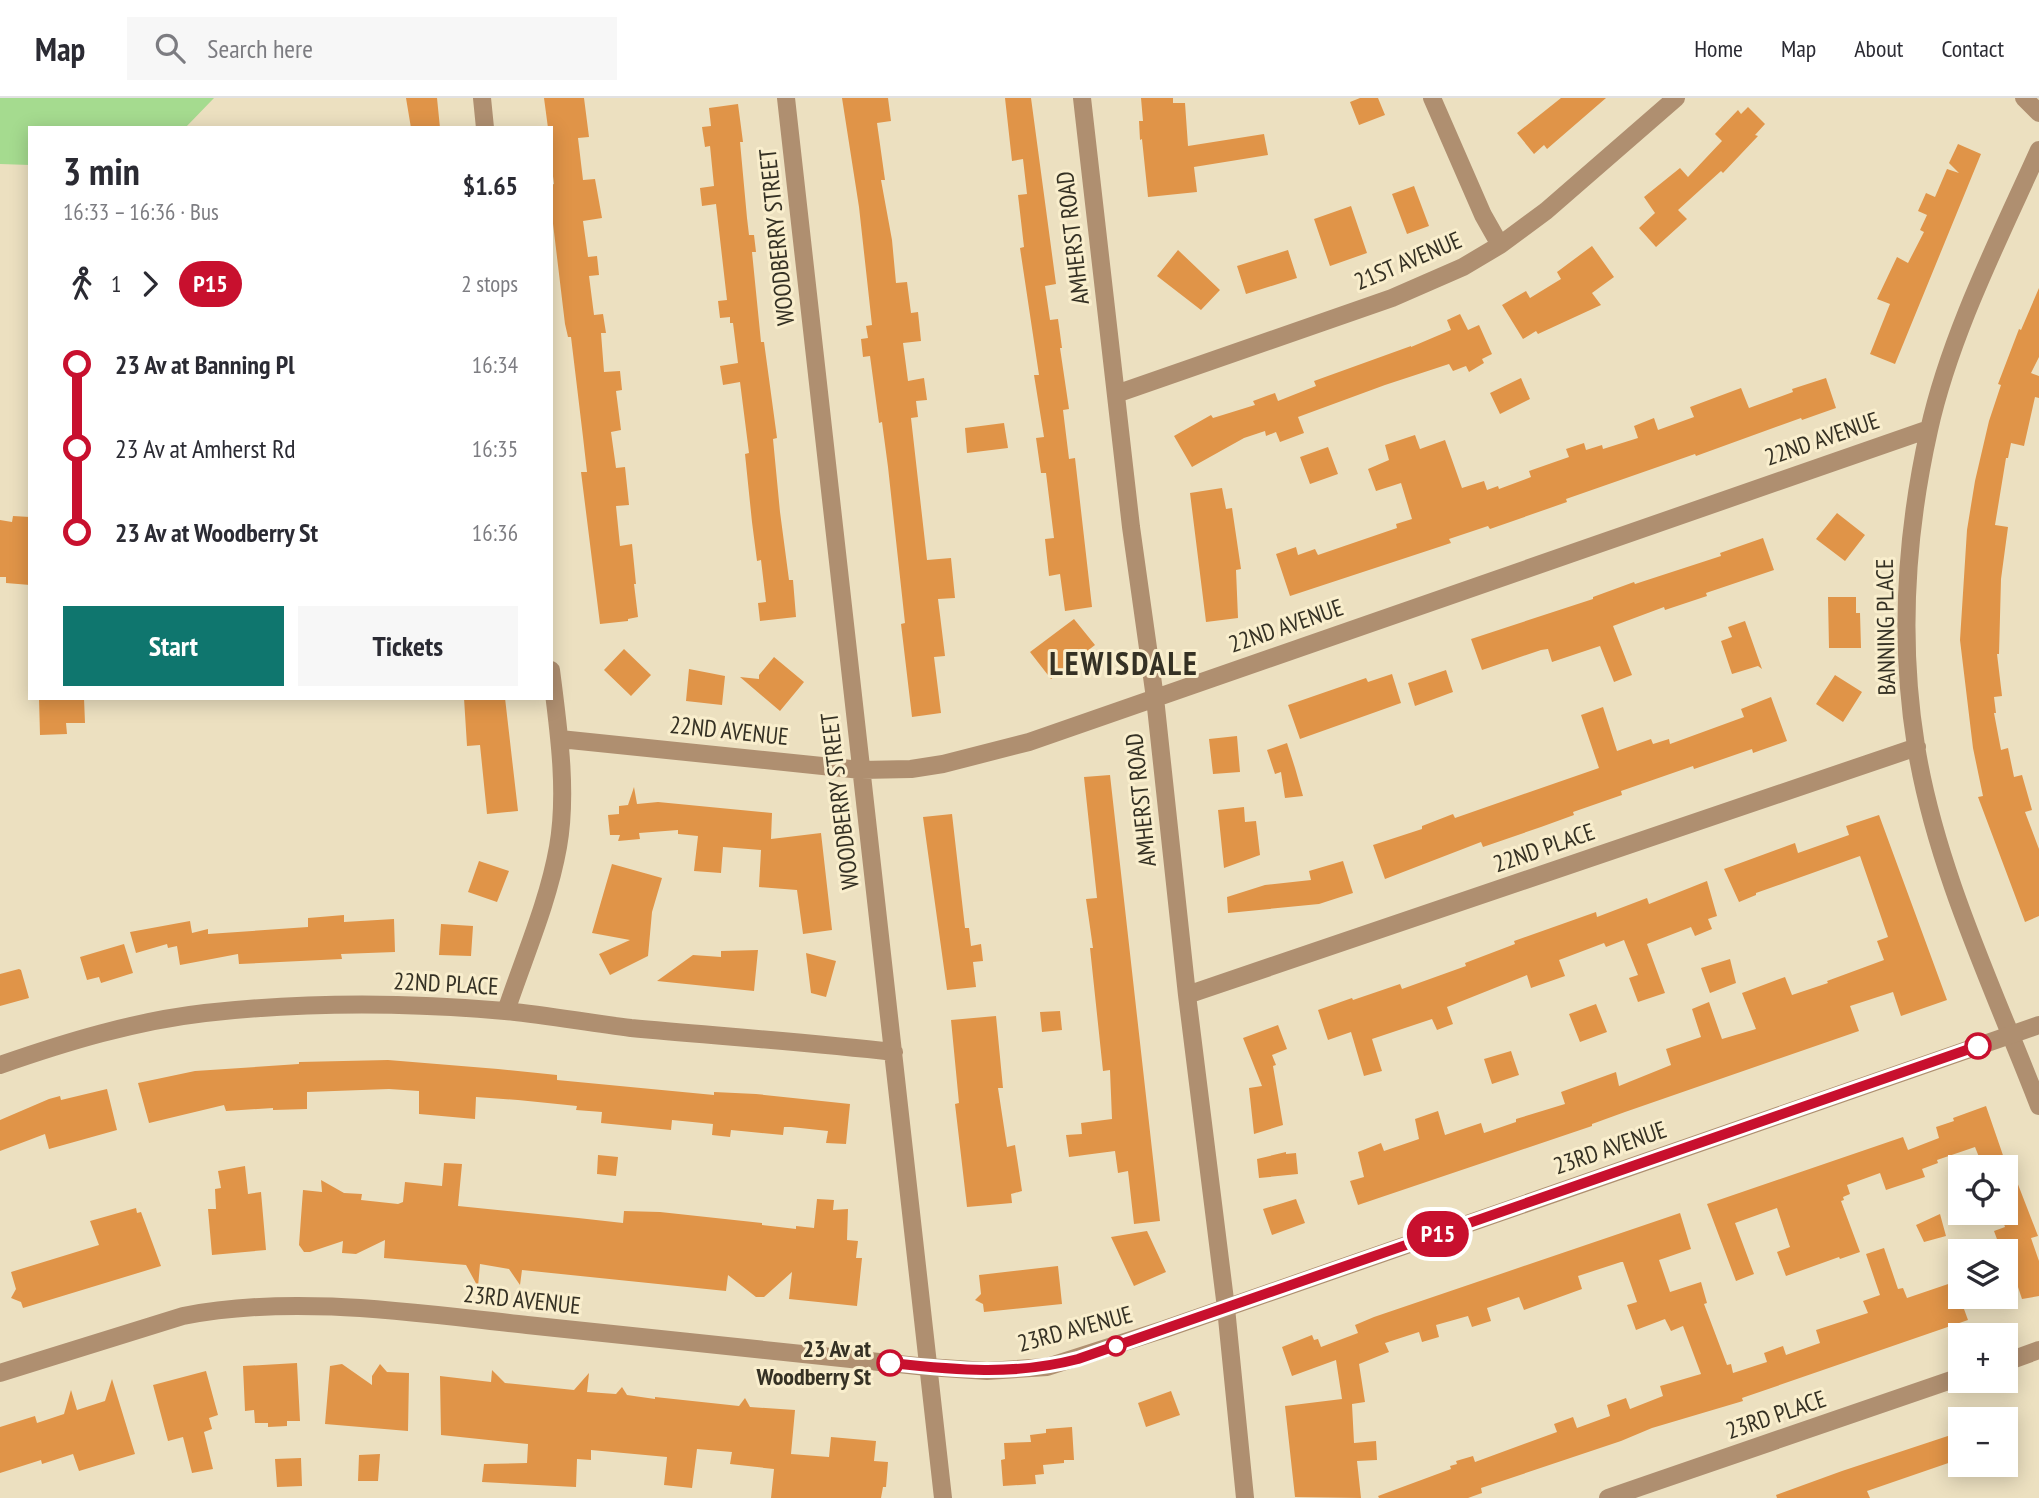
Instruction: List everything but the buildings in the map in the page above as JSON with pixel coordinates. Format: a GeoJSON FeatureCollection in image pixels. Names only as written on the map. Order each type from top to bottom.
{"type":"FeatureCollection","features":[{"type":"Feature","properties":{"kind":"street"},"geometry":{"type":"LineString","coordinates":[[482,98],[485,126]]}},
{"type":"Feature","properties":{"kind":"street","name":"WOODBERRY STREET"},"geometry":{"type":"LineString","coordinates":[[786,98],[943,1498]]}},
{"type":"Feature","properties":{"kind":"street","name":"AMHERST ROAD"},"geometry":{"type":"LineString","coordinates":[[1082,98],[1144,627],[1155,698],[1187,995],[1226,1308],[1245,1498]]}},
{"type":"Feature","properties":{"kind":"street"},"geometry":{"type":"LineString","coordinates":[[1433,98],[1483,215],[1500,246]]}},
{"type":"Feature","properties":{"kind":"street","name":"21ST AVENUE"},"geometry":{"type":"LineString","coordinates":[[1116,394],[1392,298],[1463,267],[1500,246],[1556,202],[1676,98]]}},
{"type":"Feature","properties":{"kind":"street"},"geometry":{"type":"LineString","coordinates":[[2024,98],[2039,113]]}},
{"type":"Feature","properties":{"kind":"street","name":"BANNING PLACE"},"geometry":{"type":"LineString","coordinates":[[2039,150],[1975,293],[1929,429],[1914,510],[1909,558],[1907,651],[1917,747],[1931,812],[1980,960],[2039,1106]]}},
{"type":"Feature","properties":{"kind":"street","name":"22ND AVENUE"},"geometry":{"type":"LineString","coordinates":[[560,739],[861,770],[911,769],[974,757],[1029,742],[1929,429]]}},
{"type":"Feature","properties":{"kind":"street"},"geometry":{"type":"LineString","coordinates":[[506,1011],[551,878],[559,845],[560,739],[553,685]]}},
{"type":"Feature","properties":{"kind":"street","name":"22ND PLACE"},"geometry":{"type":"LineString","coordinates":[[1187,995],[1917,747]]}},
{"type":"Feature","properties":{"kind":"street","name":"22ND PLACE"},"geometry":{"type":"LineString","coordinates":[[0,1065],[90,1037],[204,1013],[352,1005],[506,1011],[584,1023],[894,1052]]}},
{"type":"Feature","properties":{"kind":"street","name":"23RD AVENUE"},"geometry":{"type":"LineString","coordinates":[[0,1373],[183,1317],[212,1311],[280,1306],[404,1312],[928,1367],[988,1371],[1047,1367],[1226,1308],[2039,1025]]}},
{"type":"Feature","properties":{"kind":"street"},"geometry":{"type":"LineString","coordinates":[[2018,1358],[2039,1350]]}},
{"type":"Feature","properties":{"kind":"street","name":"23RD PLACE"},"geometry":{"type":"LineString","coordinates":[[1608,1498],[1948,1381]]}},
{"type":"Feature","properties":{"kind":"green space"},"geometry":{"type":"Polygon","coordinates":[[[0,98],[214,98],[187,126],[28,126],[28,165],[0,164],[0,98]]]}},
{"type":"Feature","properties":{"kind":"bus line","name":"P15"},"geometry":{"type":"LineString","coordinates":[[890,1363],[1019,1371],[1078,1359],[1978,1046]]}},
{"type":"Feature","properties":{"kind":"place","name":"23 Av at Woodberry St"},"geometry":{"type":"Point","coordinates":[890,1363]}},
{"type":"Feature","properties":{"kind":"district","name":"LEWISDALE"},"geometry":{"type":"Point","coordinates":[1124,664]}}]}
